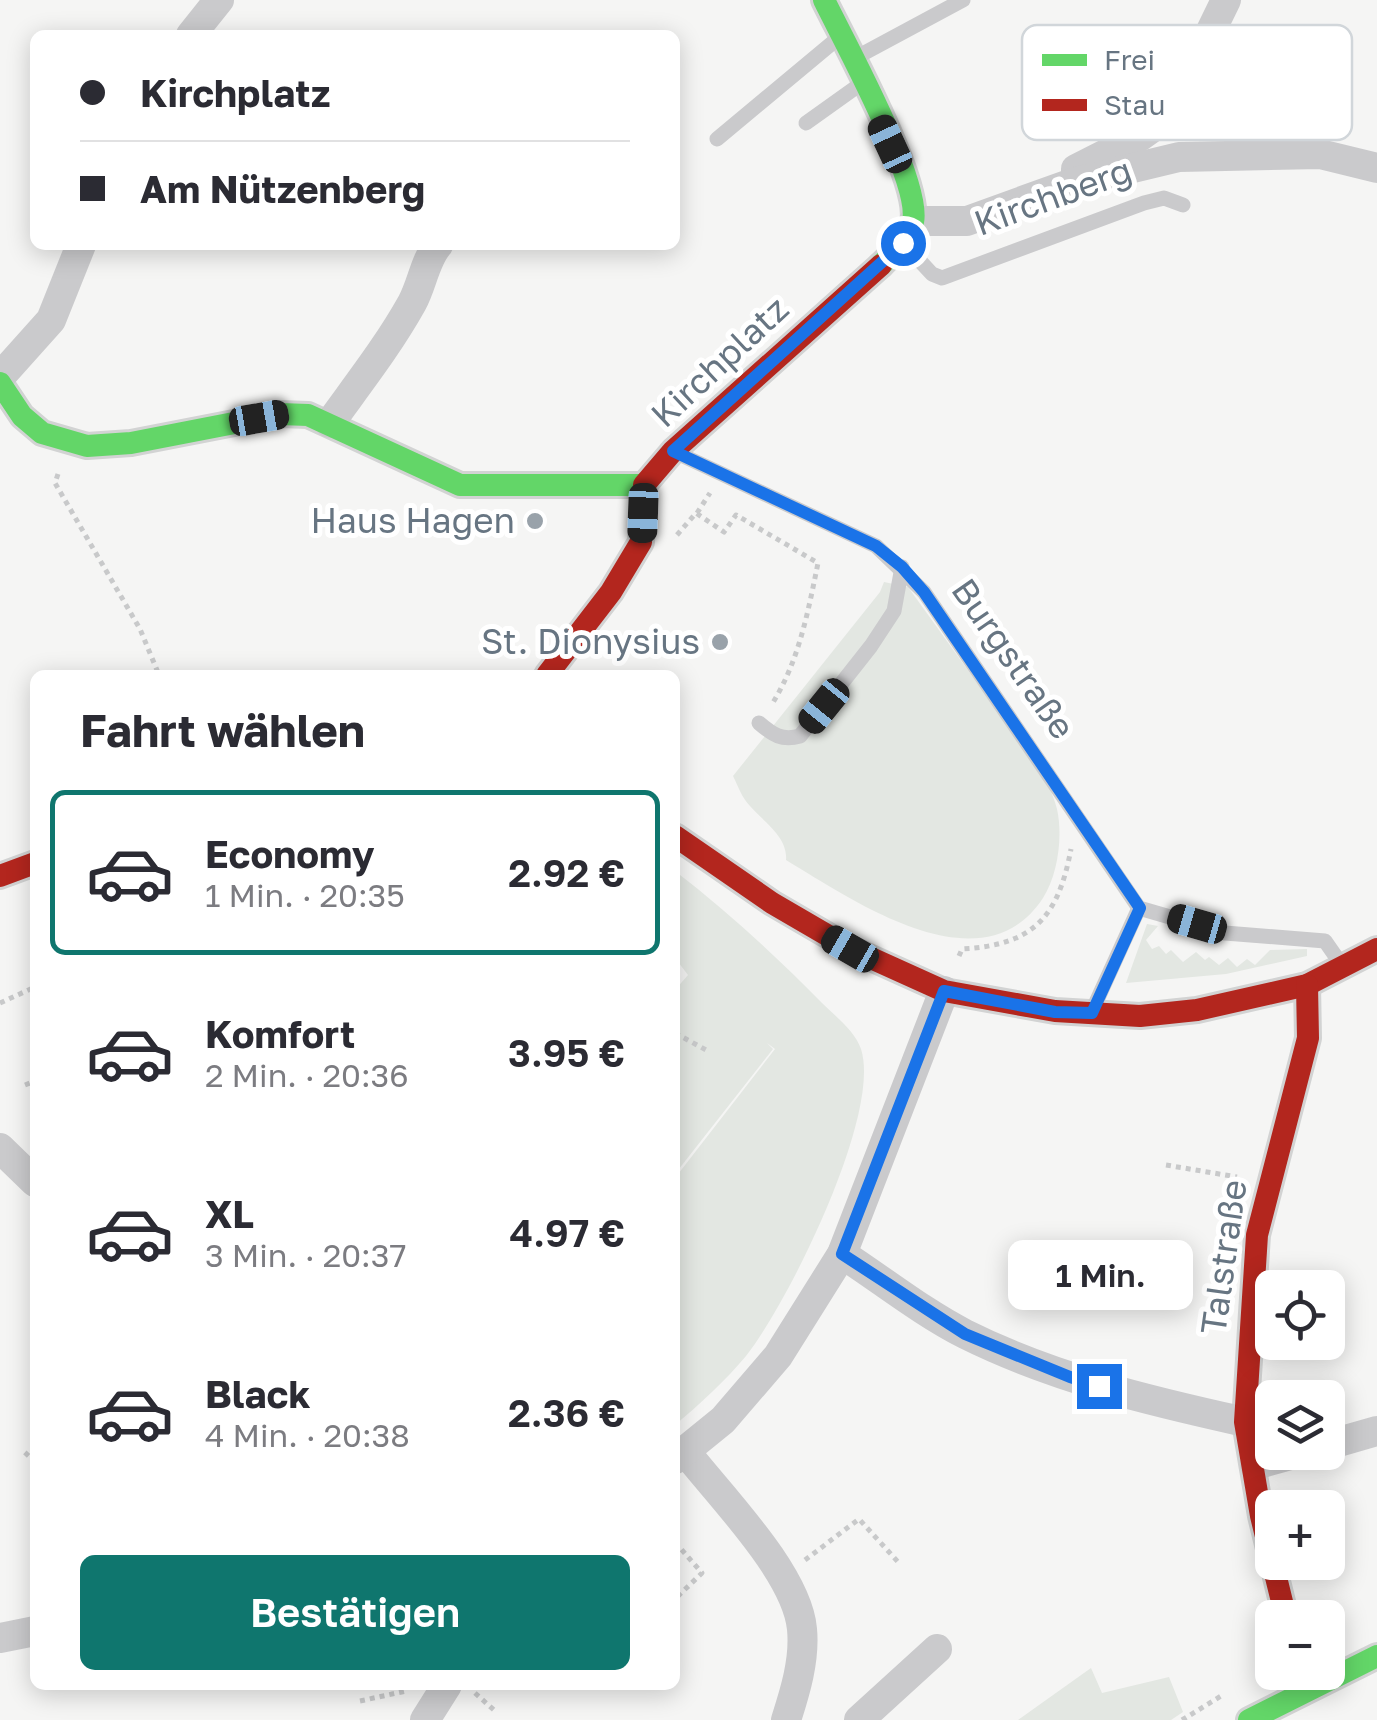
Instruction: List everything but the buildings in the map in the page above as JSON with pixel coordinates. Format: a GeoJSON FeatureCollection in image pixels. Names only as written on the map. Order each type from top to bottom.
{"type":"FeatureCollection","features":[{"type":"Feature","properties":{"kind":"street"},"geometry":{"type":"LineString","coordinates":[[195,30],[219,0]]}},
{"type":"Feature","properties":{"kind":"street"},"geometry":{"type":"LineString","coordinates":[[824,0],[912,202],[908,232]]}},
{"type":"Feature","properties":{"kind":"street"},"geometry":{"type":"LineString","coordinates":[[1214,25],[1226,0]]}},
{"type":"Feature","properties":{"kind":"street"},"geometry":{"type":"LineString","coordinates":[[1075,182],[1076,170],[1133,140]]}},
{"type":"Feature","properties":{"kind":"street","name":"Kirchberg"},"geometry":{"type":"LineString","coordinates":[[908,232],[967,222],[1075,182],[1178,157],[1320,154],[1377,168]]}},
{"type":"Feature","properties":{"kind":"street","name":"Kirchplatz"},"geometry":{"type":"LineString","coordinates":[[644,484],[673,451],[908,232]]}},
{"type":"Feature","properties":{"kind":"street"},"geometry":{"type":"LineString","coordinates":[[79,250],[51,320],[0,380],[22,416],[42,433],[87,446],[131,444],[280,414],[308,415],[460,485],[644,484],[642,542],[612,592],[551,670]]}},
{"type":"Feature","properties":{"kind":"street"},"geometry":{"type":"LineString","coordinates":[[330,424],[394,335],[422,284],[433,250]]}},
{"type":"Feature","properties":{"kind":"street"},"geometry":{"type":"LineString","coordinates":[[680,839],[772,903],[835,940],[944,991],[1055,1012],[1140,1016],[1197,1010],[1307,985],[1377,949]]}},
{"type":"Feature","properties":{"kind":"street"},"geometry":{"type":"LineString","coordinates":[[0,876],[30,865]]}},
{"type":"Feature","properties":{"kind":"street","name":"Talstraße"},"geometry":{"type":"LineString","coordinates":[[1255,1465],[1246,1422],[1255,1251],[1308,1038],[1307,985]]}},
{"type":"Feature","properties":{"kind":"street"},"geometry":{"type":"LineString","coordinates":[[786,1720],[800,1664],[802,1628],[792,1594],[782,1575],[680,1455],[723,1420],[778,1356],[842,1254],[944,991]]}},
{"type":"Feature","properties":{"kind":"street"},"geometry":{"type":"LineString","coordinates":[[0,1148],[30,1177]]}},
{"type":"Feature","properties":{"kind":"street"},"geometry":{"type":"LineString","coordinates":[[842,1254],[965,1334],[1057,1372],[1157,1402],[1246,1422]]}},
{"type":"Feature","properties":{"kind":"street"},"geometry":{"type":"LineString","coordinates":[[1345,1440],[1377,1432]]}},
{"type":"Feature","properties":{"kind":"street","name":"Talstraße"},"geometry":{"type":"LineString","coordinates":[[1256,1470],[1261,1516],[1282,1600]]}},
{"type":"Feature","properties":{"kind":"street"},"geometry":{"type":"LineString","coordinates":[[0,1638],[30,1632]]}},
{"type":"Feature","properties":{"kind":"street"},"geometry":{"type":"LineString","coordinates":[[859,1720],[937,1649]]}},
{"type":"Feature","properties":{"kind":"street"},"geometry":{"type":"LineString","coordinates":[[1249,1720],[1308,1695],[1377,1656]]}},
{"type":"Feature","properties":{"kind":"lane"},"geometry":{"type":"LineString","coordinates":[[852,60],[963,0]]}},
{"type":"Feature","properties":{"kind":"lane"},"geometry":{"type":"LineString","coordinates":[[717,139],[840,36]]}},
{"type":"Feature","properties":{"kind":"lane"},"geometry":{"type":"LineString","coordinates":[[806,123],[862,83]]}},
{"type":"Feature","properties":{"kind":"lane","name":"Kirchberg"},"geometry":{"type":"LineString","coordinates":[[908,232],[932,274],[942,278],[1144,203],[1164,198],[1183,206]]}},
{"type":"Feature","properties":{"kind":"lane","name":"Burgstraße"},"geometry":{"type":"LineString","coordinates":[[673,451],[862,539],[902,567],[924,592],[1140,908]]}},
{"type":"Feature","properties":{"kind":"lane"},"geometry":{"type":"LineString","coordinates":[[760,723],[780,738],[800,736],[894,611],[902,567]]}},
{"type":"Feature","properties":{"kind":"lane"},"geometry":{"type":"LineString","coordinates":[[1092,1013],[1140,908],[1226,932],[1325,942],[1344,968]]}},
{"type":"Feature","properties":{"kind":"path"},"geometry":{"type":"LineString","coordinates":[[65,442],[56,483],[140,629],[158,670]]}},
{"type":"Feature","properties":{"kind":"path"},"geometry":{"type":"LineString","coordinates":[[683,530],[711,492]]}},
{"type":"Feature","properties":{"kind":"path"},"geometry":{"type":"LineString","coordinates":[[696,513],[724,532],[736,514],[818,563]]}},
{"type":"Feature","properties":{"kind":"path"},"geometry":{"type":"LineString","coordinates":[[760,723],[784,684],[804,630],[824,551]]}},
{"type":"Feature","properties":{"kind":"path"},"geometry":{"type":"LineString","coordinates":[[944,991],[962,949],[997,947],[1028,934],[1044,919],[1058,894],[1071,849],[1061,806],[1068,799]]}},
{"type":"Feature","properties":{"kind":"path"},"geometry":{"type":"LineString","coordinates":[[0,1002],[30,989]]}},
{"type":"Feature","properties":{"kind":"path"},"geometry":{"type":"LineString","coordinates":[[680,1036],[708,1051]]}},
{"type":"Feature","properties":{"kind":"path"},"geometry":{"type":"LineString","coordinates":[[24,1085],[30,1082]]}},
{"type":"Feature","properties":{"kind":"path"},"geometry":{"type":"LineString","coordinates":[[1166,1165],[1270,1183]]}},
{"type":"Feature","properties":{"kind":"path"},"geometry":{"type":"LineString","coordinates":[[25,1456],[30,1450]]}},
{"type":"Feature","properties":{"kind":"path"},"geometry":{"type":"LineString","coordinates":[[782,1575],[822,1550],[858,1519],[900,1563]]}},
{"type":"Feature","properties":{"kind":"path"},"geometry":{"type":"LineString","coordinates":[[680,1548],[702,1572],[680,1594]]}},
{"type":"Feature","properties":{"kind":"path"},"geometry":{"type":"LineString","coordinates":[[360,1701],[408,1690],[435,1703]]}},
{"type":"Feature","properties":{"kind":"path"},"geometry":{"type":"LineString","coordinates":[[471,1690],[495,1711]]}},
{"type":"Feature","properties":{"kind":"shaded area"},"geometry":{"type":"Polygon","coordinates":[[[884,582],[908,587],[1034,761],[1057,809],[1058,855],[1048,889],[1017,925],[987,937],[953,937],[917,929],[846,896],[786,860],[779,837],[747,803],[733,776],[884,582]]]}},
{"type":"Feature","properties":{"kind":"shaded area"},"geometry":{"type":"Polygon","coordinates":[[[680,875],[751,934],[849,1030],[861,1049],[864,1079],[845,1161],[785,1295],[746,1356],[680,1421],[680,1172],[775,1049],[767,1043],[773,1049],[680,1168],[680,984],[688,975],[680,965],[680,875]]]}},
{"type":"Feature","properties":{"kind":"shaded area"},"geometry":{"type":"Polygon","coordinates":[[[1147,924],[1158,926],[1146,940],[1152,949],[1159,946],[1166,954],[1171,950],[1183,962],[1196,952],[1219,965],[1228,958],[1237,967],[1247,959],[1255,965],[1270,950],[1307,949],[1307,956],[1226,974],[1126,983],[1147,924]]]}},
{"type":"Feature","properties":{"kind":"shaded area"},"geometry":{"type":"Polygon","coordinates":[[[1091,1668],[1102,1693],[1169,1677],[1183,1712],[1171,1720],[1018,1720],[1091,1668]]]}},
{"type":"Feature","properties":{"kind":"traffic: fast"},"geometry":{"type":"LineString","coordinates":[[824,0],[894,145],[913,203],[913,222],[908,234],[881,265]]}},
{"type":"Feature","properties":{"kind":"traffic: fast"},"geometry":{"type":"LineString","coordinates":[[0,383],[22,416],[42,433],[87,446],[131,443],[280,414],[308,415],[460,485],[644,485]]}},
{"type":"Feature","properties":{"kind":"traffic: fast"},"geometry":{"type":"LineString","coordinates":[[1249,1720],[1377,1656]]}},
{"type":"Feature","properties":{"kind":"traffic: jam"},"geometry":{"type":"LineString","coordinates":[[551,670],[611,592],[641,542],[644,485],[673,451],[881,265]]}},
{"type":"Feature","properties":{"kind":"traffic: jam"},"geometry":{"type":"LineString","coordinates":[[680,839],[772,903],[851,949],[944,991],[1055,1011],[1140,1016],[1197,1010],[1307,985],[1377,949]]}},
{"type":"Feature","properties":{"kind":"traffic: jam"},"geometry":{"type":"LineString","coordinates":[[0,876],[30,865]]}},
{"type":"Feature","properties":{"kind":"traffic: jam"},"geometry":{"type":"LineString","coordinates":[[1282,1600],[1261,1516],[1245,1422],[1257,1235],[1308,1038],[1307,985]]}},
{"type":"Feature","properties":{"kind":"place","name":"Haus Hagen"},"geometry":{"type":"Point","coordinates":[535,521]}},
{"type":"Feature","properties":{"kind":"place","name":"St. Dionysius"},"geometry":{"type":"Point","coordinates":[720,642]}},
{"type":"Feature","properties":{"kind":"route"},"geometry":{"type":"LineString","coordinates":[[903,243],[673,451],[876,546],[902,567],[924,592],[1140,908],[1092,1013],[1055,1012],[944,991],[842,1254],[965,1334],[1099,1386]]}}]}
